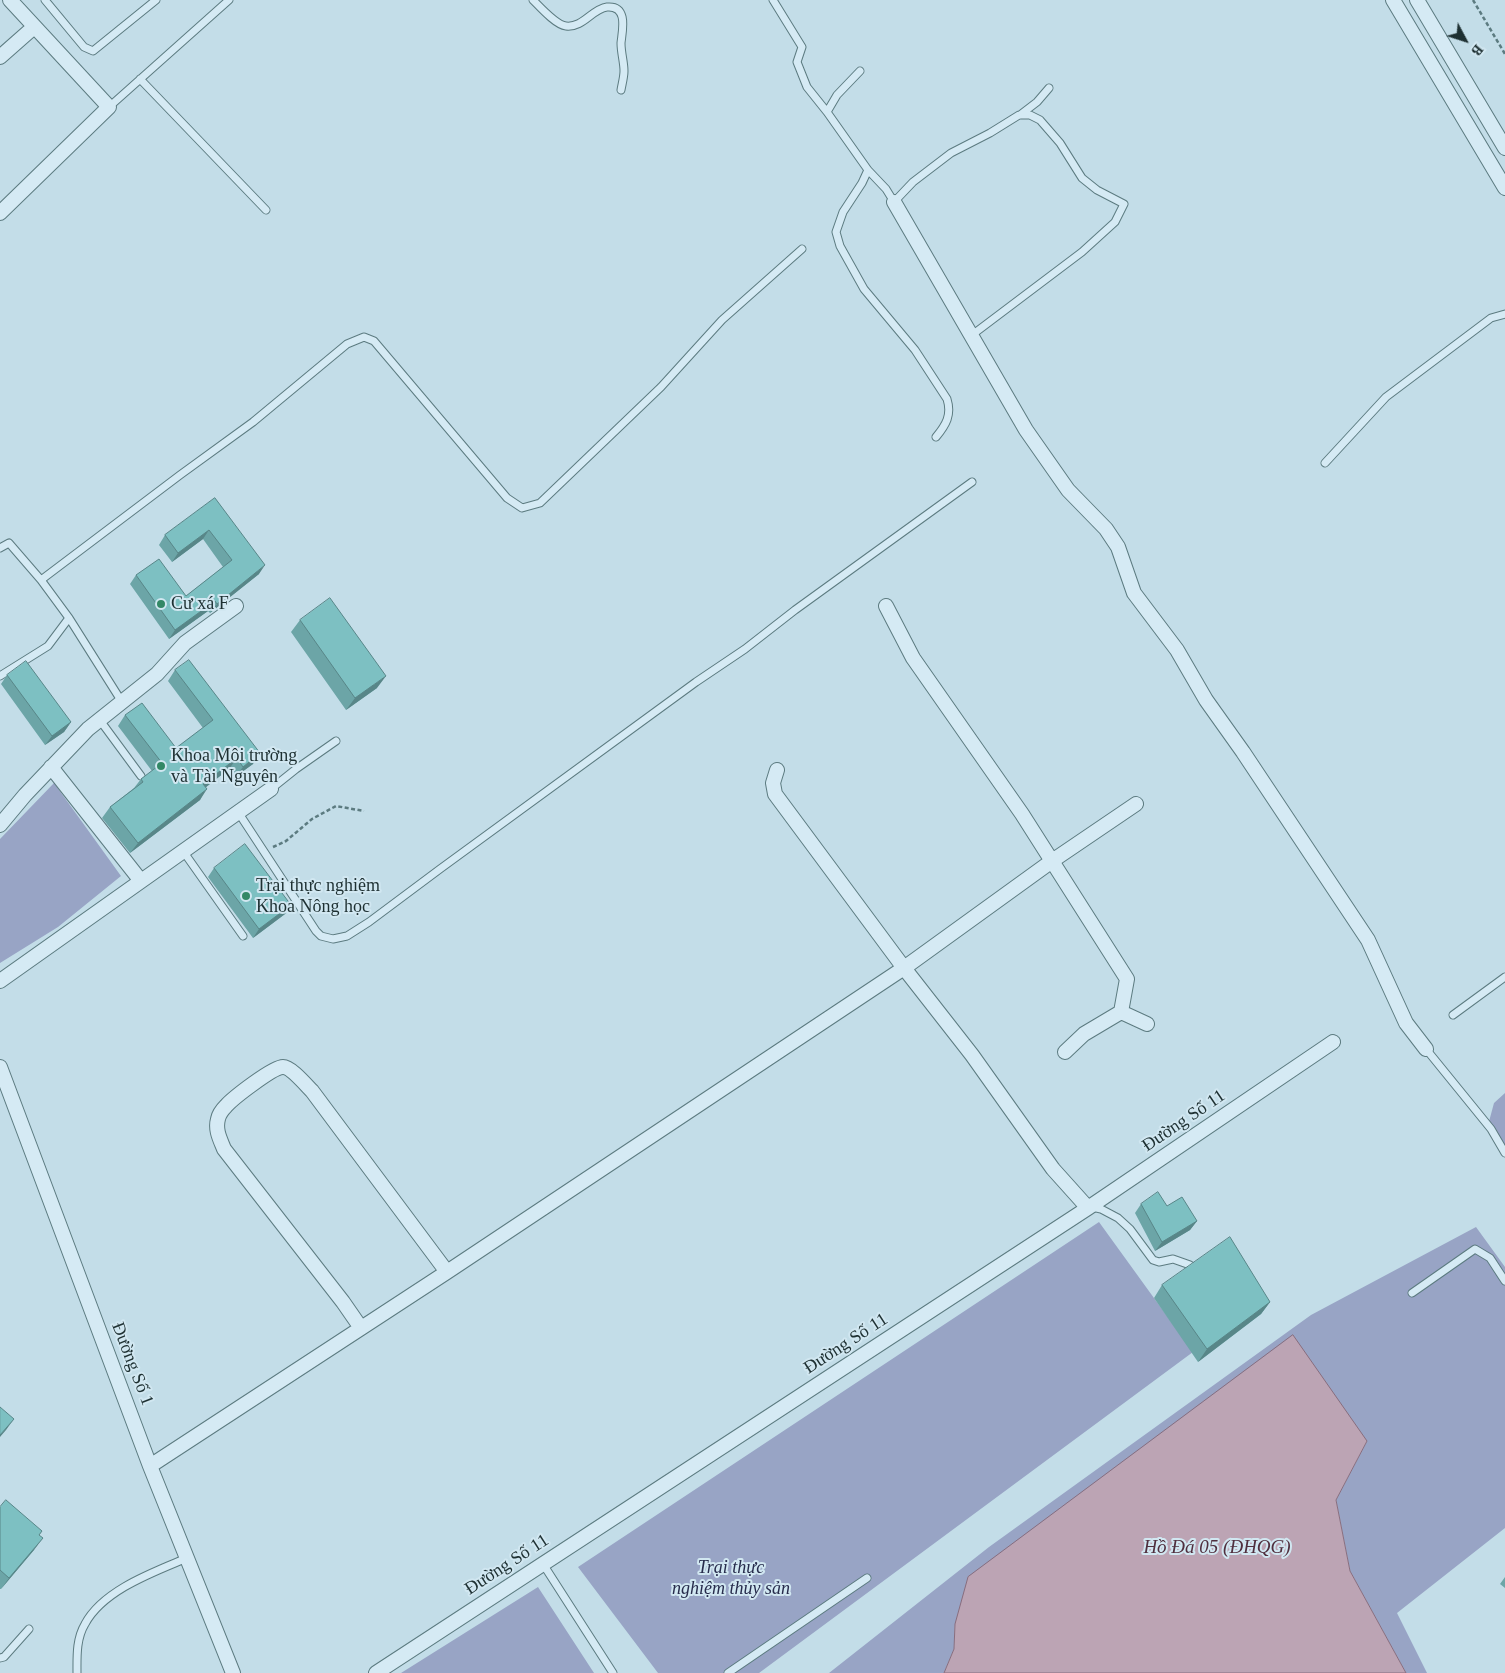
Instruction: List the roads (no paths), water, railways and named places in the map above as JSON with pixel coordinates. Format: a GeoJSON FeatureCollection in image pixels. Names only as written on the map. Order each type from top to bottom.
{"type":"FeatureCollection","features":[{"type":"Feature","properties":{"kind":"street"},"geometry":{"type":"LineString","coordinates":[[0,213],[109,108],[10,0]]}},
{"type":"Feature","properties":{"kind":"street"},"geometry":{"type":"LineString","coordinates":[[1393,0],[1505,188]]}},
{"type":"Feature","properties":{"kind":"street"},"geometry":{"type":"LineString","coordinates":[[1417,0],[1505,148]]}},
{"type":"Feature","properties":{"kind":"street"},"geometry":{"type":"LineString","coordinates":[[0,57],[34,27]]}},
{"type":"Feature","properties":{"kind":"street"},"geometry":{"type":"LineString","coordinates":[[894,202],[1026,430],[1068,490],[1106,529],[1118,547],[1134,593],[1177,650],[1206,700],[1244,752],[1368,940],[1406,1023],[1426,1050]]}},
{"type":"Feature","properties":{"kind":"street"},"geometry":{"type":"LineString","coordinates":[[0,825],[51,767],[99,718],[157,674],[185,643],[236,606]]}},
{"type":"Feature","properties":{"kind":"street"},"geometry":{"type":"LineString","coordinates":[[886,606],[913,658],[1016,806],[1127,979],[1121,1012],[1084,1034],[1065,1052]]}},
{"type":"Feature","properties":{"kind":"street"},"geometry":{"type":"LineString","coordinates":[[51,767],[141,881]]}},
{"type":"Feature","properties":{"kind":"street"},"geometry":{"type":"LineString","coordinates":[[777,770],[773,783],[775,794],[972,1056],[1053,1169],[1088,1208]]}},
{"type":"Feature","properties":{"kind":"street"},"geometry":{"type":"LineString","coordinates":[[0,981],[271,789]]}},
{"type":"Feature","properties":{"kind":"street"},"geometry":{"type":"LineString","coordinates":[[150,1466],[447,1272],[904,968],[1052,860],[1136,804]]}},
{"type":"Feature","properties":{"kind":"street"},"geometry":{"type":"LineString","coordinates":[[1121,1012],[1147,1024]]}},
{"type":"Feature","properties":{"kind":"street","name":"Đường Số 11"},"geometry":{"type":"LineString","coordinates":[[376,1673],[1088,1208],[1333,1042]]}},
{"type":"Feature","properties":{"kind":"street","name":"Đường Số 1"},"geometry":{"type":"LineString","coordinates":[[0,1067],[150,1466],[233,1673]]}},
{"type":"Feature","properties":{"kind":"street"},"geometry":{"type":"LineString","coordinates":[[361,1328],[343,1302],[224,1149],[218,1132],[217,1120],[220,1112],[227,1104],[266,1074],[280,1067],[285,1067],[292,1071],[312,1091],[447,1272]]}},
{"type":"Feature","properties":{"kind":"lane"},"geometry":{"type":"LineString","coordinates":[[45,0],[84,47],[93,50],[156,0]]}},
{"type":"Feature","properties":{"kind":"lane"},"geometry":{"type":"LineString","coordinates":[[109,108],[230,0]]}},
{"type":"Feature","properties":{"kind":"lane"},"geometry":{"type":"LineString","coordinates":[[533,0],[557,22],[566,26],[576,25],[607,7],[614,8],[620,12],[624,19],[621,44],[624,70],[621,90]]}},
{"type":"Feature","properties":{"kind":"lane"},"geometry":{"type":"LineString","coordinates":[[772,0],[802,47],[797,62],[807,87],[894,202],[913,182],[951,153],[990,133],[1019,115],[1037,102],[1049,88]]}},
{"type":"Feature","properties":{"kind":"lane"},"geometry":{"type":"LineString","coordinates":[[827,112],[837,95],[860,71]]}},
{"type":"Feature","properties":{"kind":"lane"},"geometry":{"type":"LineString","coordinates":[[140,79],[266,210]]}},
{"type":"Feature","properties":{"kind":"lane"},"geometry":{"type":"LineString","coordinates":[[972,335],[1082,252],[1114,222],[1124,204],[1097,190],[1082,178],[1060,144],[1040,120],[1030,115],[1019,115]]}},
{"type":"Feature","properties":{"kind":"lane"},"geometry":{"type":"LineString","coordinates":[[868,170],[843,212],[836,232],[840,246],[864,289],[915,350],[947,399],[950,408],[948,419],[936,437]]}},
{"type":"Feature","properties":{"kind":"lane"},"geometry":{"type":"LineString","coordinates":[[41,580],[180,474],[253,422],[347,344],[364,337],[374,341],[507,498],[522,508],[540,503],[661,387],[722,320],[802,249]]}},
{"type":"Feature","properties":{"kind":"lane"},"geometry":{"type":"LineString","coordinates":[[1325,463],[1386,397],[1491,318],[1505,314]]}},
{"type":"Feature","properties":{"kind":"lane"},"geometry":{"type":"LineString","coordinates":[[238,812],[316,931],[326,939],[333,940],[347,936],[369,922],[696,682],[745,649],[795,610],[972,482]]}},
{"type":"Feature","properties":{"kind":"lane"},"geometry":{"type":"LineString","coordinates":[[0,548],[9,543],[41,580],[69,618],[122,702]]}},
{"type":"Feature","properties":{"kind":"lane"},"geometry":{"type":"LineString","coordinates":[[0,676],[48,646],[69,618]]}},
{"type":"Feature","properties":{"kind":"lane"},"geometry":{"type":"LineString","coordinates":[[99,718],[141,776]]}},
{"type":"Feature","properties":{"kind":"lane"},"geometry":{"type":"LineString","coordinates":[[271,789],[336,741]]}},
{"type":"Feature","properties":{"kind":"lane"},"geometry":{"type":"LineString","coordinates":[[183,851],[243,936]]}},
{"type":"Feature","properties":{"kind":"lane"},"geometry":{"type":"LineString","coordinates":[[1453,1015],[1505,977]]}},
{"type":"Feature","properties":{"kind":"lane"},"geometry":{"type":"LineString","coordinates":[[1426,1050],[1491,1129],[1505,1153]]}},
{"type":"Feature","properties":{"kind":"lane"},"geometry":{"type":"LineString","coordinates":[[1088,1208],[1101,1209],[1118,1218],[1130,1229],[1153,1260],[1159,1262],[1173,1259],[1190,1264]]}},
{"type":"Feature","properties":{"kind":"lane"},"geometry":{"type":"LineString","coordinates":[[1412,1293],[1476,1249],[1490,1258],[1505,1281]]}},
{"type":"Feature","properties":{"kind":"lane"},"geometry":{"type":"LineString","coordinates":[[78,1673],[79,1638],[85,1623],[100,1605],[133,1581],[187,1558]]}},
{"type":"Feature","properties":{"kind":"lane"},"geometry":{"type":"LineString","coordinates":[[543,1564],[613,1673]]}},
{"type":"Feature","properties":{"kind":"lane"},"geometry":{"type":"LineString","coordinates":[[728,1673],[867,1578]]}},
{"type":"Feature","properties":{"kind":"lane"},"geometry":{"type":"LineString","coordinates":[[0,1658],[4,1657],[29,1629]]}},
{"type":"Feature","properties":{"kind":"water","name":"Hồ Đá 05 (ĐHQG)"},"geometry":{"type":"Polygon","coordinates":[[[1293,1335],[1367,1441],[1336,1500],[1350,1571],[1406,1673],[944,1673],[954,1649],[955,1624],[968,1577],[1293,1335]]]}},
{"type":"Feature","properties":{"kind":"place","name":"Cư xá F"},"geometry":{"type":"Point","coordinates":[161,604]}},
{"type":"Feature","properties":{"kind":"place","name":"Khoa Môi trường và Tài Nguyên"},"geometry":{"type":"Point","coordinates":[161,766]}},
{"type":"Feature","properties":{"kind":"place","name":"Trại thực nghiệm Khoa Nông học"},"geometry":{"type":"Point","coordinates":[246,896]}},
{"type":"Feature","properties":{"kind":"park label","name":"Trại thực nghiệm thủy sản"},"geometry":{"type":"Point","coordinates":[731,1578]}}]}
